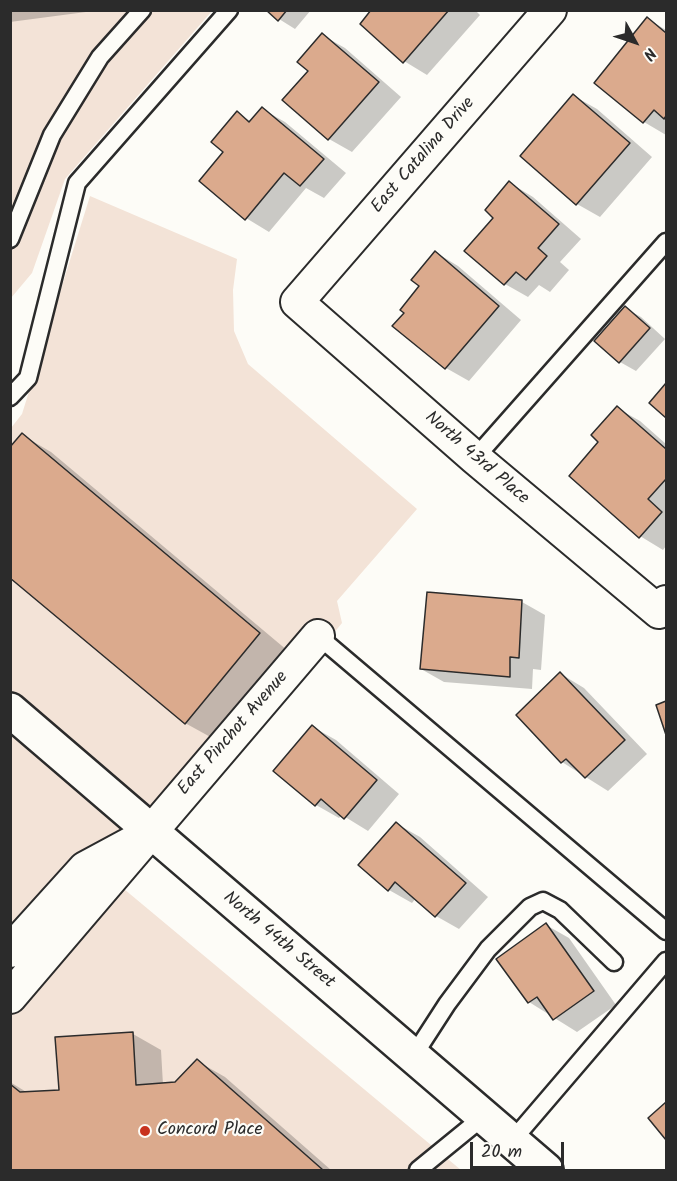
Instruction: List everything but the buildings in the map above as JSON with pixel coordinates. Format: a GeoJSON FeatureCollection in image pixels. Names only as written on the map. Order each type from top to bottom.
{"type":"FeatureCollection","features":[{"type":"Feature","properties":{"kind":"main road","name":"North 44th Street"},"geometry":{"type":"LineString","coordinates":[[10,710],[546,1170]]}},
{"type":"Feature","properties":{"kind":"street","name":"East Catalina Drive"},"geometry":{"type":"LineString","coordinates":[[297,302],[550,10]]}},
{"type":"Feature","properties":{"kind":"street","name":"North 43rd Place"},"geometry":{"type":"LineString","coordinates":[[297,302],[475,458],[662,607]]}},
{"type":"Feature","properties":{"kind":"street","name":"East Pinchot Avenue"},"geometry":{"type":"LineString","coordinates":[[10,997],[318,636]]}},
{"type":"Feature","properties":{"kind":"street","name":"East Pinchot Avenue"},"geometry":{"type":"LineString","coordinates":[[10,951],[85,868],[150,832]]}},
{"type":"Feature","properties":{"kind":"lane"},"geometry":{"type":"LineString","coordinates":[[10,239],[52,135],[100,57],[142,10]]}},
{"type":"Feature","properties":{"kind":"lane"},"geometry":{"type":"LineString","coordinates":[[10,398],[28,378],[76,183],[229,10]]}},
{"type":"Feature","properties":{"kind":"lane"},"geometry":{"type":"LineString","coordinates":[[475,458],[666,242]]}},
{"type":"Feature","properties":{"kind":"lane"},"geometry":{"type":"LineString","coordinates":[[318,636],[666,931]]}},
{"type":"Feature","properties":{"kind":"lane"},"geometry":{"type":"LineString","coordinates":[[414,1055],[447,1004],[488,949],[530,907],[543,901],[560,910],[614,962]]}},
{"type":"Feature","properties":{"kind":"lane"},"geometry":{"type":"LineString","coordinates":[[511,1142],[666,961]]}},
{"type":"Feature","properties":{"kind":"lane"},"geometry":{"type":"LineString","coordinates":[[418,1170],[483,1118]]}},
{"type":"Feature","properties":{"kind":"shaded area"},"geometry":{"type":"Polygon","coordinates":[[[11,11],[212,11],[65,179],[32,273],[11,298],[11,11]]]}},
{"type":"Feature","properties":{"kind":"shaded area"},"geometry":{"type":"Polygon","coordinates":[[[90,196],[237,259],[233,290],[234,331],[248,364],[417,509],[337,601],[342,623],[124,889],[461,1170],[11,1170],[11,428],[22,414],[90,196]]]}},
{"type":"Feature","properties":{"kind":"place","name":"Concord Place"},"geometry":{"type":"Point","coordinates":[145,1131]}}]}
